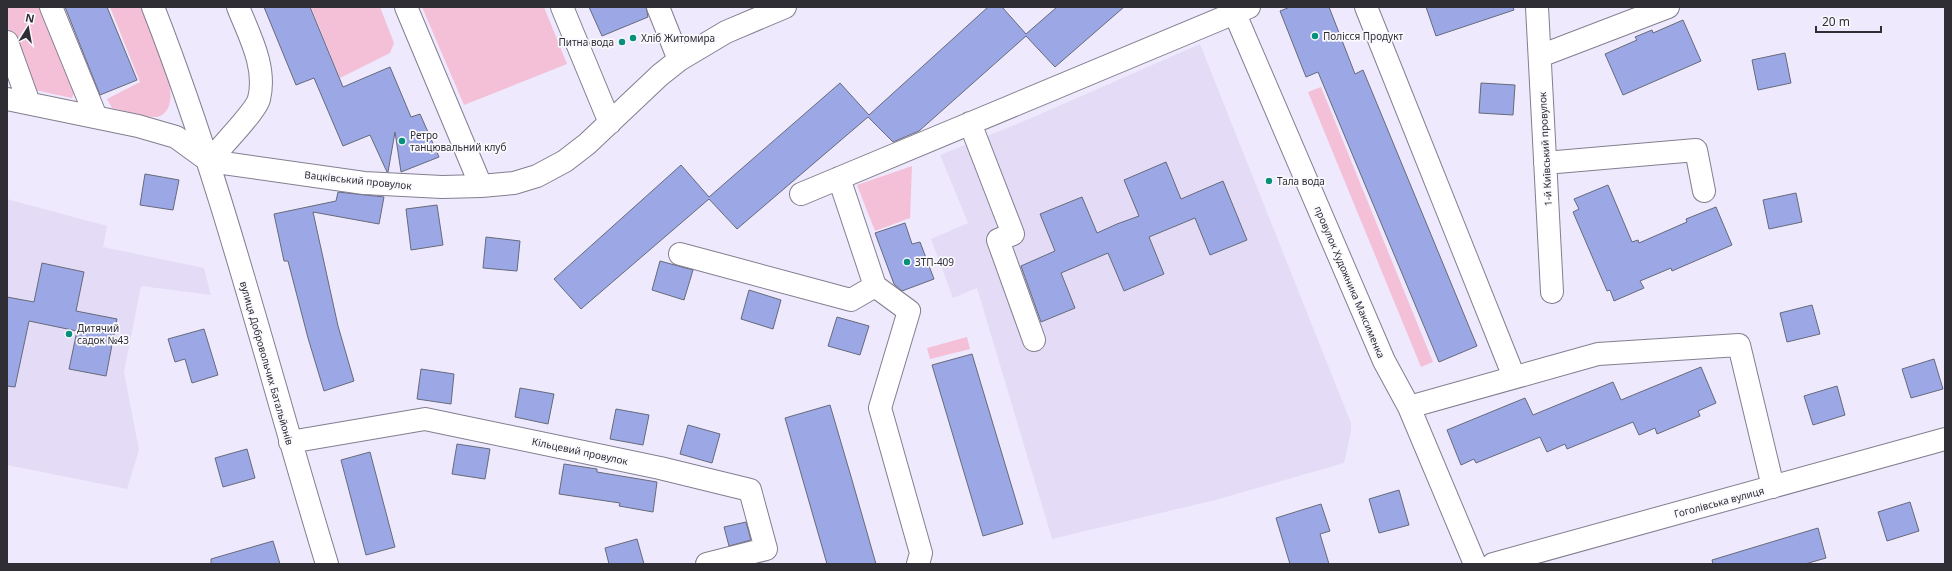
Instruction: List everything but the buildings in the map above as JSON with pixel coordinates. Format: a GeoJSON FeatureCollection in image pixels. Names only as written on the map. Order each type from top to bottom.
{"type":"FeatureCollection","features":[{"type":"Feature","properties":{"kind":"street"},"geometry":{"type":"LineString","coordinates":[[51,7],[96,118]]}},
{"type":"Feature","properties":{"kind":"street","name":"вулиця Добровольчих Батальйонів"},"geometry":{"type":"LineString","coordinates":[[153,7],[173,57],[209,161],[290,442],[327,564]]}},
{"type":"Feature","properties":{"kind":"street"},"geometry":{"type":"LineString","coordinates":[[209,161],[242,123],[259,100],[259,62],[238,7]]}},
{"type":"Feature","properties":{"kind":"street"},"geometry":{"type":"LineString","coordinates":[[406,7],[481,186]]}},
{"type":"Feature","properties":{"kind":"street"},"geometry":{"type":"LineString","coordinates":[[562,7],[610,123]]}},
{"type":"Feature","properties":{"kind":"street"},"geometry":{"type":"LineString","coordinates":[[658,7],[679,60]]}},
{"type":"Feature","properties":{"kind":"street","name":"Вацківський провулок"},"geometry":{"type":"LineString","coordinates":[[7,99],[138,126],[176,138],[209,161],[364,183],[417,187],[481,186],[514,183],[537,176],[565,161],[610,123],[660,75],[679,60],[726,32],[785,7]]}},
{"type":"Feature","properties":{"kind":"street"},"geometry":{"type":"LineString","coordinates":[[1366,7],[1514,377]]}},
{"type":"Feature","properties":{"kind":"street","name":"1-й Київський провулок"},"geometry":{"type":"LineString","coordinates":[[1537,7],[1552,292]]}},
{"type":"Feature","properties":{"kind":"street"},"geometry":{"type":"LineString","coordinates":[[1540,56],[1668,7]]}},
{"type":"Feature","properties":{"kind":"street"},"geometry":{"type":"LineString","coordinates":[[801,194],[1238,9]]}},
{"type":"Feature","properties":{"kind":"street","name":"провулок Художника Максименка"},"geometry":{"type":"LineString","coordinates":[[1238,9],[1381,354],[1409,407],[1475,564]]}},
{"type":"Feature","properties":{"kind":"street"},"geometry":{"type":"LineString","coordinates":[[7,42],[29,103]]}},
{"type":"Feature","properties":{"kind":"street"},"geometry":{"type":"LineString","coordinates":[[970,123],[1013,234],[998,240],[1034,340]]}},
{"type":"Feature","properties":{"kind":"street"},"geometry":{"type":"LineString","coordinates":[[1545,163],[1696,150],[1704,191]]}},
{"type":"Feature","properties":{"kind":"street"},"geometry":{"type":"LineString","coordinates":[[839,178],[875,286],[909,312],[880,408],[921,553],[918,564]]}},
{"type":"Feature","properties":{"kind":"street"},"geometry":{"type":"LineString","coordinates":[[680,254],[851,300],[875,286]]}},
{"type":"Feature","properties":{"kind":"street"},"geometry":{"type":"LineString","coordinates":[[1409,407],[1598,354],[1739,345],[1773,487]]}},
{"type":"Feature","properties":{"kind":"street","name":"Кільцевий провулок"},"geometry":{"type":"LineString","coordinates":[[290,442],[425,419],[660,468],[750,490],[766,549],[707,564]]}},
{"type":"Feature","properties":{"kind":"street","name":"Гоголівська вулиця"},"geometry":{"type":"LineString","coordinates":[[1493,564],[1945,439]]}},
{"type":"Feature","properties":{"kind":"shaded area"},"geometry":{"type":"Polygon","coordinates":[[[7,7],[43,7],[75,90],[72,98],[30,89],[7,26],[7,7]]]}},
{"type":"Feature","properties":{"kind":"shaded area"},"geometry":{"type":"Polygon","coordinates":[[[110,7],[141,7],[146,17],[159,47],[169,81],[171,96],[168,108],[160,116],[144,116],[112,108],[107,99],[140,82],[110,7]]]}},
{"type":"Feature","properties":{"kind":"shaded area"},"geometry":{"type":"Polygon","coordinates":[[[311,7],[380,7],[394,43],[390,53],[340,78],[311,7]]]}},
{"type":"Feature","properties":{"kind":"shaded area"},"geometry":{"type":"Polygon","coordinates":[[[422,7],[544,7],[567,64],[464,105],[422,7]]]}},
{"type":"Feature","properties":{"kind":"shaded area"},"geometry":{"type":"Polygon","coordinates":[[[1200,44],[1351,423],[1351,432],[1344,463],[1215,500],[1052,539],[977,288],[953,298],[931,239],[968,223],[940,155],[1029,119],[1200,44]]]}},
{"type":"Feature","properties":{"kind":"shaded area"},"geometry":{"type":"Polygon","coordinates":[[[1321,87],[1433,362],[1421,367],[1308,92],[1321,87]]]}},
{"type":"Feature","properties":{"kind":"shaded area"},"geometry":{"type":"Polygon","coordinates":[[[912,166],[910,218],[875,231],[857,185],[912,166]]]}},
{"type":"Feature","properties":{"kind":"shaded area","name":"Дитячий садок №43"},"geometry":{"type":"Polygon","coordinates":[[[7,199],[107,226],[103,247],[204,268],[211,295],[141,286],[124,372],[139,450],[127,489],[7,465],[7,199]]]}},
{"type":"Feature","properties":{"kind":"shaded area"},"geometry":{"type":"Polygon","coordinates":[[[967,337],[970,349],[930,359],[927,348],[967,337]]]}},
{"type":"Feature","properties":{"kind":"place","name":"Полісся Продукт"},"geometry":{"type":"Point","coordinates":[1315,36]}},
{"type":"Feature","properties":{"kind":"place","name":"Хліб Житомира"},"geometry":{"type":"Point","coordinates":[633,38]}},
{"type":"Feature","properties":{"kind":"place","name":"Питна вода"},"geometry":{"type":"Point","coordinates":[622,42]}},
{"type":"Feature","properties":{"kind":"place","name":"Ретро танцювальний клуб"},"geometry":{"type":"Point","coordinates":[402,141]}},
{"type":"Feature","properties":{"kind":"place","name":"Тала вода"},"geometry":{"type":"Point","coordinates":[1269,181]}},
{"type":"Feature","properties":{"kind":"place","name":"ЗТП-409"},"geometry":{"type":"Point","coordinates":[907,262]}},
{"type":"Feature","properties":{"kind":"place","name":"Дитячий садок №43"},"geometry":{"type":"Point","coordinates":[69,334]}}]}
